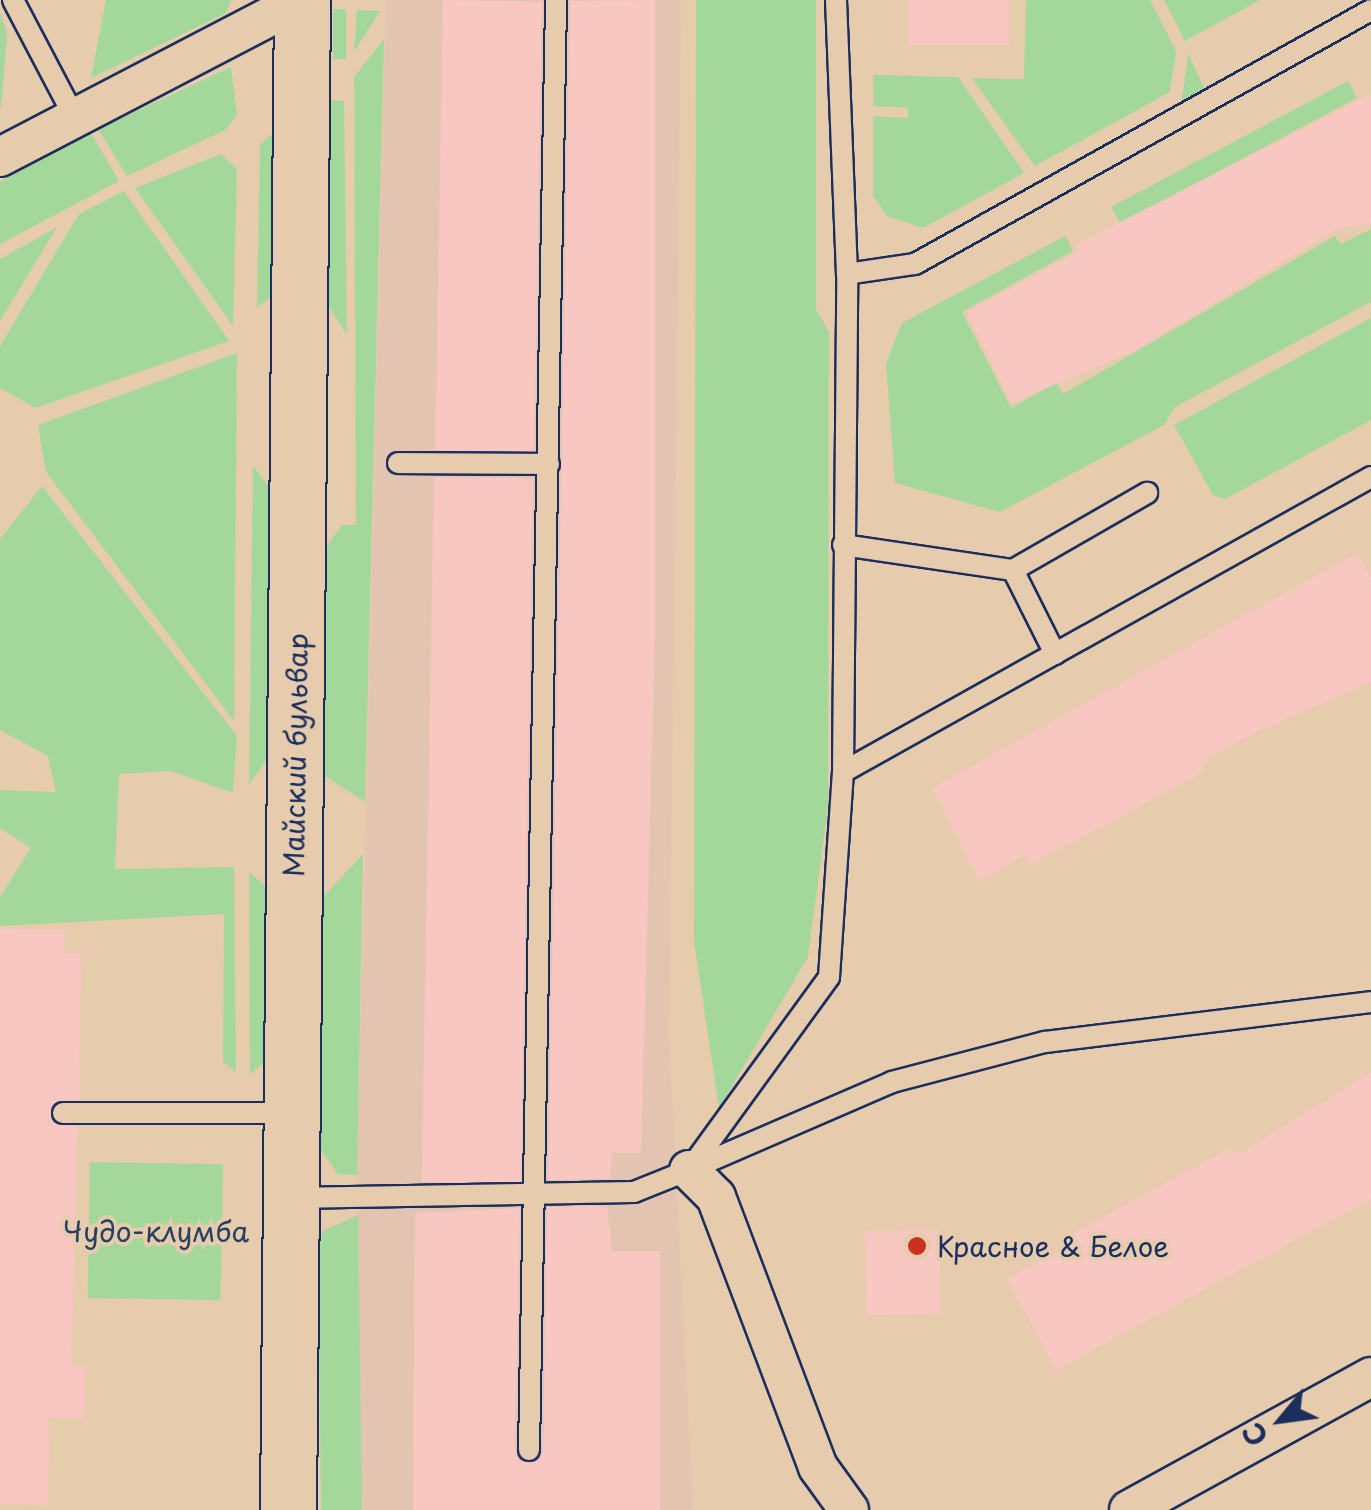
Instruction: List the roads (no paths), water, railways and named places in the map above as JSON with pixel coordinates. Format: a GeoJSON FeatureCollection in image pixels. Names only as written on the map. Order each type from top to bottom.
{"type":"FeatureCollection","features":[{"type":"Feature","properties":{"kind":"main road","name":"Майский бульвар"},"geometry":{"type":"LineString","coordinates":[[288,1510],[302,0]]}},
{"type":"Feature","properties":{"kind":"street"},"geometry":{"type":"LineString","coordinates":[[0,157],[302,0]]}},
{"type":"Feature","properties":{"kind":"street"},"geometry":{"type":"LineString","coordinates":[[689,1170],[716,1197],[818,1467],[849,1510]]}},
{"type":"Feature","properties":{"kind":"street"},"geometry":{"type":"LineString","coordinates":[[1130,1510],[1371,1376]]}},
{"type":"Feature","properties":{"kind":"lane"},"geometry":{"type":"LineString","coordinates":[[13,0],[75,118]]}},
{"type":"Feature","properties":{"kind":"lane"},"geometry":{"type":"LineString","coordinates":[[529,1450],[540,1190],[556,0]]}},
{"type":"Feature","properties":{"kind":"lane"},"geometry":{"type":"LineString","coordinates":[[689,1170],[829,977],[843,772],[847,274],[836,0]]}},
{"type":"Feature","properties":{"kind":"lane"},"geometry":{"type":"LineString","coordinates":[[847,274],[915,264],[1371,10]]}},
{"type":"Feature","properties":{"kind":"lane"},"geometry":{"type":"LineString","coordinates":[[398,463],[549,464]]}},
{"type":"Feature","properties":{"kind":"lane"},"geometry":{"type":"LineString","coordinates":[[843,772],[1371,478]]}},
{"type":"Feature","properties":{"kind":"lane"},"geometry":{"type":"LineString","coordinates":[[842,545],[1013,570],[1146,493]]}},
{"type":"Feature","properties":{"kind":"lane"},"geometry":{"type":"LineString","coordinates":[[1013,570],[1055,654]]}},
{"type":"Feature","properties":{"kind":"lane"},"geometry":{"type":"LineString","coordinates":[[292,1198],[540,1190],[634,1192],[892,1082],[1045,1042],[1371,1002]]}},
{"type":"Feature","properties":{"kind":"lane"},"geometry":{"type":"LineString","coordinates":[[63,1113],[292,1112]]}},
{"type":"Feature","properties":{"kind":"place","name":"Красное & Белое"},"geometry":{"type":"Point","coordinates":[917,1246]}},
{"type":"Feature","properties":{"kind":"park label","name":"Чудо-клумба"},"geometry":{"type":"Point","coordinates":[156,1231]}}]}
